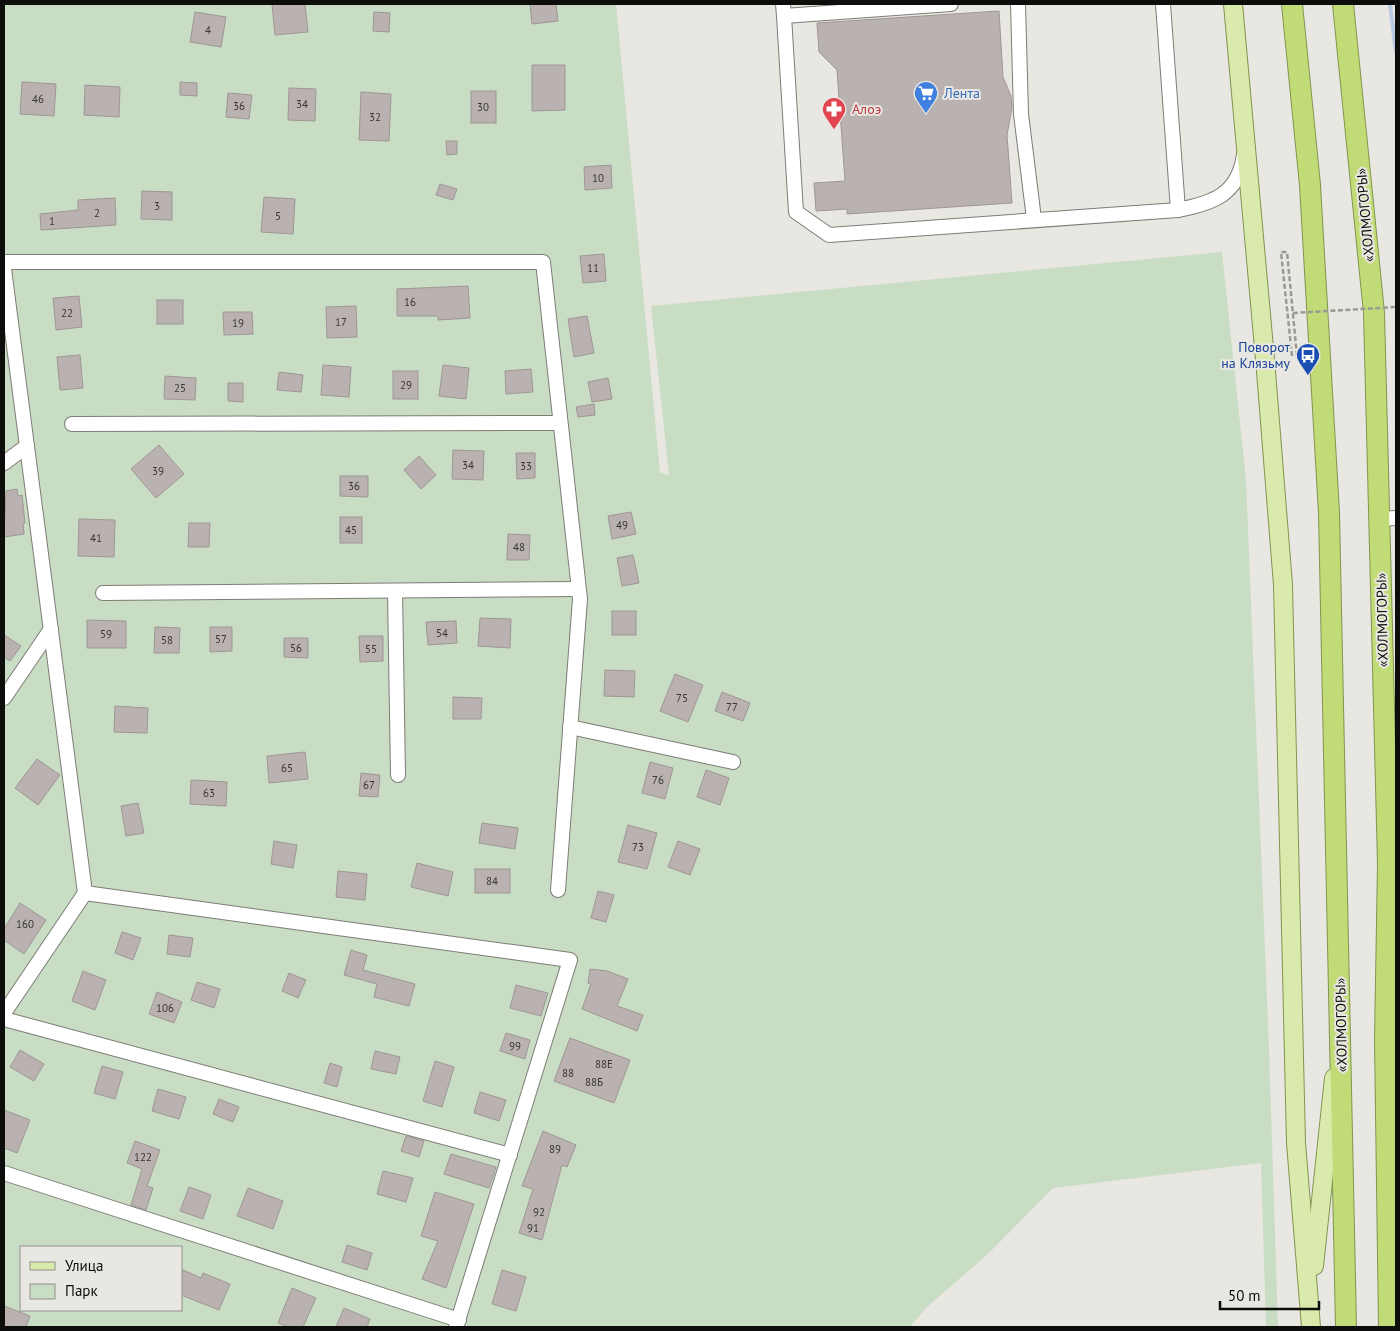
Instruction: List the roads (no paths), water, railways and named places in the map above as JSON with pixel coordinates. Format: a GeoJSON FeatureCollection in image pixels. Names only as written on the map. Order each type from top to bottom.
{"type":"FeatureCollection","features":[{"type":"Feature","properties":{"kind":"highway","name":"«ХОЛМОГОРЫ»"},"geometry":{"type":"LineString","coordinates":[[1292,4],[1310,185],[1329,513],[1346,1327]]}},
{"type":"Feature","properties":{"kind":"highway","name":"«ХОЛМОГОРЫ»"},"geometry":{"type":"LineString","coordinates":[[1343,4],[1374,313],[1388,519],[1388,864],[1385,1040],[1389,1327]]}},
{"type":"Feature","properties":{"kind":"main road"},"geometry":{"type":"LineString","coordinates":[[1233,4],[1266,359],[1283,585],[1296,1143],[1311,1327]]}},
{"type":"Feature","properties":{"kind":"main road"},"geometry":{"type":"LineString","coordinates":[[1310,1306],[1340,1010]]}},
{"type":"Feature","properties":{"kind":"street"},"geometry":{"type":"LineString","coordinates":[[950,4],[783,10],[796,212],[829,235],[1178,210],[1206,204],[1223,195],[1235,182],[1242,170],[1245,147]]}},
{"type":"Feature","properties":{"kind":"street"},"geometry":{"type":"LineString","coordinates":[[1018,4],[1021,114],[1034,219]]}},
{"type":"Feature","properties":{"kind":"street"},"geometry":{"type":"LineString","coordinates":[[1163,4],[1178,210]]}},
{"type":"Feature","properties":{"kind":"street"},"geometry":{"type":"LineString","coordinates":[[4,262],[543,262],[580,600],[558,890]]}},
{"type":"Feature","properties":{"kind":"street"},"geometry":{"type":"LineString","coordinates":[[4,269],[85,893],[4,1013]]}},
{"type":"Feature","properties":{"kind":"street"},"geometry":{"type":"LineString","coordinates":[[72,424],[560,423]]}},
{"type":"Feature","properties":{"kind":"street"},"geometry":{"type":"LineString","coordinates":[[4,463],[27,446]]}},
{"type":"Feature","properties":{"kind":"street"},"geometry":{"type":"LineString","coordinates":[[103,593],[578,589]]}},
{"type":"Feature","properties":{"kind":"street"},"geometry":{"type":"LineString","coordinates":[[395,590],[398,775]]}},
{"type":"Feature","properties":{"kind":"street"},"geometry":{"type":"LineString","coordinates":[[4,698],[51,629]]}},
{"type":"Feature","properties":{"kind":"street"},"geometry":{"type":"LineString","coordinates":[[570,727],[732,762]]}},
{"type":"Feature","properties":{"kind":"street"},"geometry":{"type":"LineString","coordinates":[[4,1173],[457,1324],[570,960],[85,893]]}},
{"type":"Feature","properties":{"kind":"street"},"geometry":{"type":"LineString","coordinates":[[4,1019],[510,1155]]}},
{"type":"Feature","properties":{"kind":"waterway"},"geometry":{"type":"LineString","coordinates":[[1390,4],[1396,53]]}},
{"type":"Feature","properties":{"kind":"place","name":"Лента"},"geometry":{"type":"Point","coordinates":[926,114]}},
{"type":"Feature","properties":{"kind":"place","name":"Алоэ"},"geometry":{"type":"Point","coordinates":[834,130]}},
{"type":"Feature","properties":{"kind":"place","name":"Поворот на Клязьму"},"geometry":{"type":"Point","coordinates":[1308,376]}}]}
